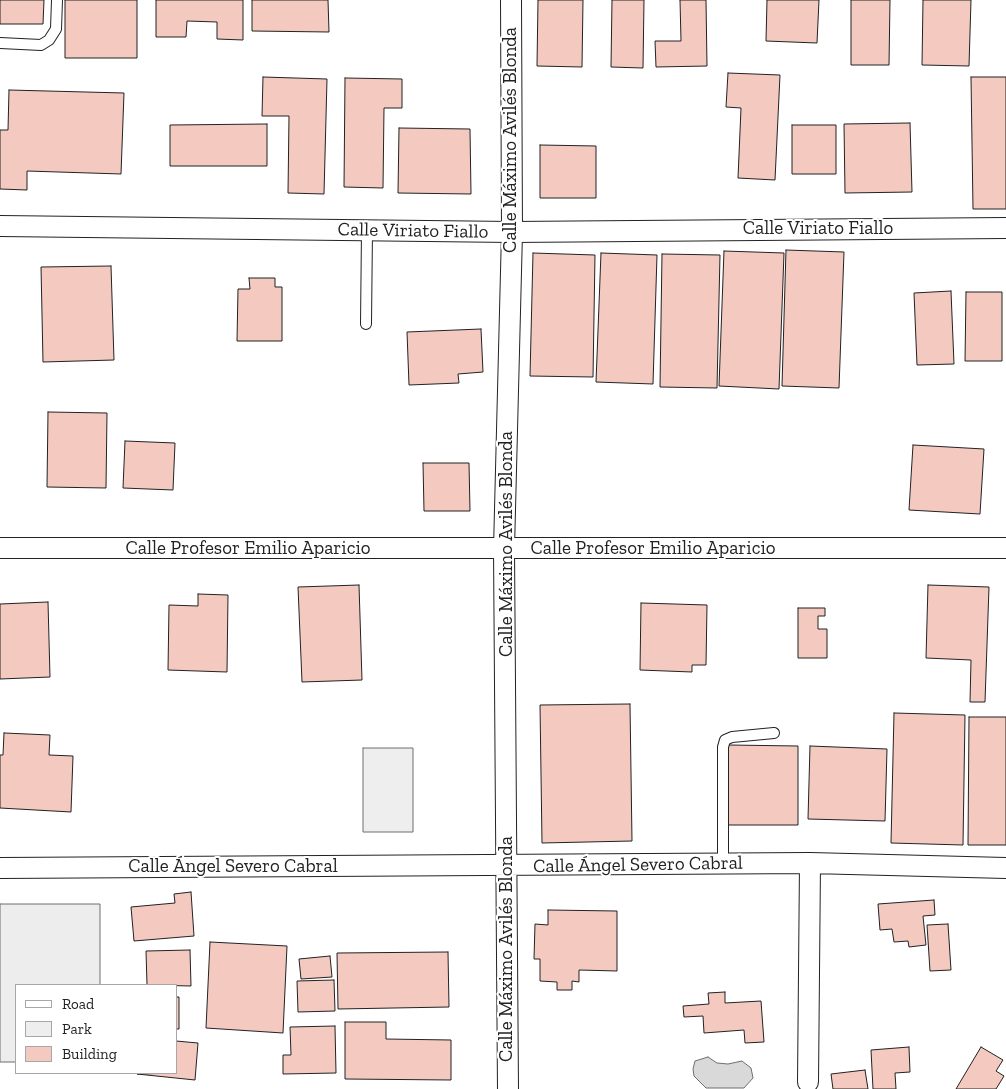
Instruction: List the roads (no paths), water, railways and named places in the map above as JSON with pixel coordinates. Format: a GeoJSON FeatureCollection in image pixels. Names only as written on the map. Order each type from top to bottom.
{"type":"FeatureCollection","features":[{"type":"Feature","properties":{"kind":"street","name":"Calle Máximo Avilés Blonda"},"geometry":{"type":"LineString","coordinates":[[508,1089],[508,867],[504,549],[512,232],[511,0]]}},
{"type":"Feature","properties":{"kind":"street","name":"Calle Viriato Fiallo"},"geometry":{"type":"LineString","coordinates":[[0,226],[512,232],[1006,228]]}},
{"type":"Feature","properties":{"kind":"street","name":"Calle Profesor Emilio Aparicio"},"geometry":{"type":"LineString","coordinates":[[0,548],[1006,548]]}},
{"type":"Feature","properties":{"kind":"street","name":"Calle Ángel Severo Cabral"},"geometry":{"type":"LineString","coordinates":[[0,868],[508,867],[810,863],[1006,868]]}},
{"type":"Feature","properties":{"kind":"street"},"geometry":{"type":"LineString","coordinates":[[808,1082],[810,863]]}},
{"type":"Feature","properties":{"kind":"lane"},"geometry":{"type":"LineString","coordinates":[[0,43],[42,44],[49,40],[56,29],[57,0]]}},
{"type":"Feature","properties":{"kind":"lane"},"geometry":{"type":"LineString","coordinates":[[366,324],[367,230]]}},
{"type":"Feature","properties":{"kind":"lane"},"geometry":{"type":"LineString","coordinates":[[723,864],[723,747],[725,740],[732,737],[774,733]]}}]}
